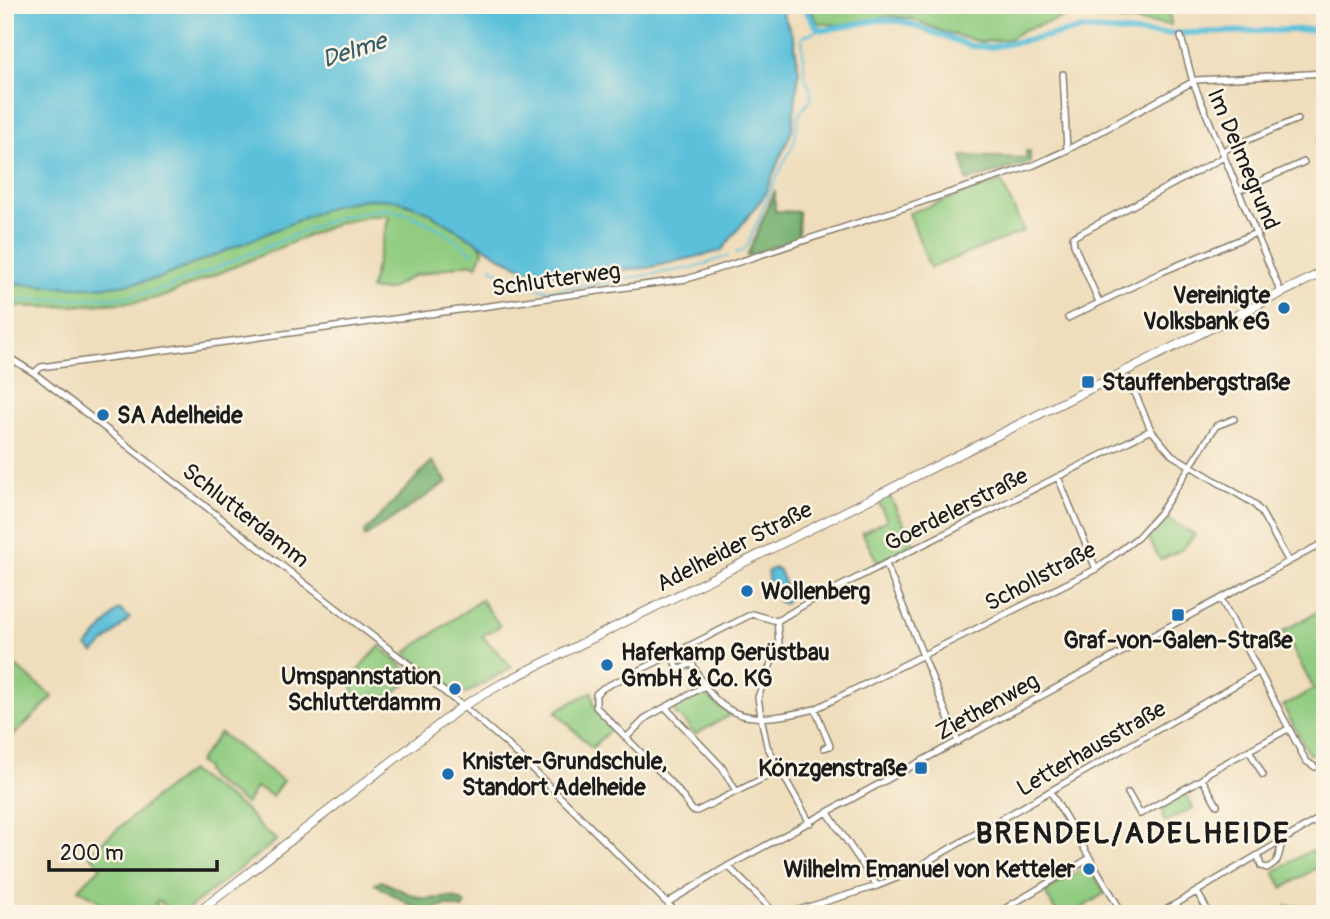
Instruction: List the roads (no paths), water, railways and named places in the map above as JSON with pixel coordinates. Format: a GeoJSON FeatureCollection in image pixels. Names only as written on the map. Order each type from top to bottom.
{"type":"FeatureCollection","features":[{"type":"Feature","properties":{"kind":"highway"},"geometry":{"type":"LineString","coordinates":[[1309,5],[1325,13]]}},
{"type":"Feature","properties":{"kind":"main road","name":"Adelheider Straße"},"geometry":{"type":"LineString","coordinates":[[196,914],[463,706],[503,683],[1127,374],[1325,271]]}},
{"type":"Feature","properties":{"kind":"street","name":"Im Delmegrund"},"geometry":{"type":"LineString","coordinates":[[1181,37],[1193,82],[1281,293]]}},
{"type":"Feature","properties":{"kind":"street","name":"Schlutterweg"},"geometry":{"type":"LineString","coordinates":[[34,373],[41,367],[687,279],[1034,165],[1196,80],[1325,73]]}},
{"type":"Feature","properties":{"kind":"street"},"geometry":{"type":"LineString","coordinates":[[1063,74],[1067,150]]}},
{"type":"Feature","properties":{"kind":"street"},"geometry":{"type":"LineString","coordinates":[[1099,302],[1073,237],[1223,154],[1298,119]]}},
{"type":"Feature","properties":{"kind":"street"},"geometry":{"type":"LineString","coordinates":[[1238,191],[1304,162]]}},
{"type":"Feature","properties":{"kind":"street"},"geometry":{"type":"LineString","coordinates":[[1068,318],[1256,233]]}},
{"type":"Feature","properties":{"kind":"street","name":"Schlutterdamm"},"geometry":{"type":"LineString","coordinates":[[5,355],[34,373],[463,706],[507,744],[678,914]]}},
{"type":"Feature","properties":{"kind":"street"},"geometry":{"type":"LineString","coordinates":[[1127,374],[1129,389],[1135,393],[1151,430],[1172,454],[1253,503],[1261,512],[1289,562]]}},
{"type":"Feature","properties":{"kind":"street","name":"Schollstraße"},"geometry":{"type":"LineString","coordinates":[[703,687],[722,707],[736,713],[761,717],[816,709],[1096,569],[1119,553],[1160,513],[1193,468],[1216,426],[1234,419]]}},
{"type":"Feature","properties":{"kind":"street","name":"Goerdelerstraße"},"geometry":{"type":"LineString","coordinates":[[777,621],[807,603],[1151,430]]}},
{"type":"Feature","properties":{"kind":"street"},"geometry":{"type":"LineString","coordinates":[[1058,477],[1096,569]]}},
{"type":"Feature","properties":{"kind":"street","name":"Ziethenweg"},"geometry":{"type":"LineString","coordinates":[[667,903],[728,866],[1325,542]]}},
{"type":"Feature","properties":{"kind":"street"},"geometry":{"type":"LineString","coordinates":[[886,564],[958,742]]}},
{"type":"Feature","properties":{"kind":"street"},"geometry":{"type":"LineString","coordinates":[[1221,599],[1288,729],[1306,761],[1315,767]]}},
{"type":"Feature","properties":{"kind":"street"},"geometry":{"type":"LineString","coordinates":[[780,770],[693,811],[677,789],[596,707],[596,694],[603,688],[752,614],[777,621],[779,643],[758,697],[761,717],[767,746],[810,823]]}},
{"type":"Feature","properties":{"kind":"street"},"geometry":{"type":"LineString","coordinates":[[626,738],[647,717],[703,687],[684,648]]}},
{"type":"Feature","properties":{"kind":"street"},"geometry":{"type":"LineString","coordinates":[[671,655],[679,670],[692,663]]}},
{"type":"Feature","properties":{"kind":"street","name":"Letterhausstraße"},"geometry":{"type":"LineString","coordinates":[[786,914],[811,904],[877,886],[919,867],[1258,672]]}},
{"type":"Feature","properties":{"kind":"street"},"geometry":{"type":"LineString","coordinates":[[666,708],[722,767],[736,790]]}},
{"type":"Feature","properties":{"kind":"street"},"geometry":{"type":"LineString","coordinates":[[816,709],[827,747],[838,743]]}},
{"type":"Feature","properties":{"kind":"street"},"geometry":{"type":"LineString","coordinates":[[1128,793],[1140,814],[1288,729]]}},
{"type":"Feature","properties":{"kind":"street"},"geometry":{"type":"LineString","coordinates":[[1250,752],[1264,775]]}},
{"type":"Feature","properties":{"kind":"street"},"geometry":{"type":"LineString","coordinates":[[1202,779],[1217,805]]}},
{"type":"Feature","properties":{"kind":"street"},"geometry":{"type":"LineString","coordinates":[[1050,791],[1123,914]]}},
{"type":"Feature","properties":{"kind":"street"},"geometry":{"type":"LineString","coordinates":[[828,813],[877,886]]}},
{"type":"Feature","properties":{"kind":"street"},"geometry":{"type":"LineString","coordinates":[[1159,914],[1325,815]]}},
{"type":"Feature","properties":{"kind":"street"},"geometry":{"type":"LineString","coordinates":[[1258,856],[1261,866],[1267,869],[1272,867],[1283,841]]}},
{"type":"Feature","properties":{"kind":"street"},"geometry":{"type":"LineString","coordinates":[[996,914],[1090,858]]}},
{"type":"Feature","properties":{"kind":"street"},"geometry":{"type":"LineString","coordinates":[[728,866],[776,914]]}},
{"type":"Feature","properties":{"kind":"street"},"geometry":{"type":"LineString","coordinates":[[1197,892],[1208,911],[1206,914]]}},
{"type":"Feature","properties":{"kind":"street"},"geometry":{"type":"LineString","coordinates":[[811,904],[814,914]]}},
{"type":"Feature","properties":{"kind":"water","name":"Delme"},"geometry":{"type":"Polygon","coordinates":[[[5,5],[779,5],[794,39],[799,72],[792,130],[764,196],[721,251],[647,268],[561,274],[531,271],[506,260],[426,211],[397,200],[366,199],[335,205],[160,278],[121,285],[83,287],[5,282],[5,5]]]}},
{"type":"Feature","properties":{"kind":"water"},"geometry":{"type":"Polygon","coordinates":[[[774,568],[779,570],[789,596],[785,604],[779,602],[769,583],[768,571],[774,568]]]}},
{"type":"Feature","properties":{"kind":"water"},"geometry":{"type":"Polygon","coordinates":[[[119,609],[130,618],[94,653],[87,647],[119,609]]]}},
{"type":"Feature","properties":{"kind":"waterway"},"geometry":{"type":"LineString","coordinates":[[802,5],[817,27],[824,30],[878,20],[901,21],[971,46],[991,47],[1084,29],[1152,34],[1325,29]]}},
{"type":"Feature","properties":{"kind":"waterway"},"geometry":{"type":"LineString","coordinates":[[736,253],[748,245],[770,191],[794,143],[799,114],[812,98],[805,78],[802,37],[821,29]]}},
{"type":"Feature","properties":{"kind":"waterway"},"geometry":{"type":"LineString","coordinates":[[5,301],[128,297],[165,289],[331,220],[386,209],[407,214],[440,229],[473,253]]}},
{"type":"Feature","properties":{"kind":"waterway"},"geometry":{"type":"LineString","coordinates":[[490,267],[516,283],[551,291],[697,267],[728,256]]}},
{"type":"Feature","properties":{"kind":"place","name":"Vereinigte Volksbank eG"},"geometry":{"type":"Point","coordinates":[1284,308]}},
{"type":"Feature","properties":{"kind":"place","name":"Stauffenbergstraße"},"geometry":{"type":"Point","coordinates":[1088,382]}},
{"type":"Feature","properties":{"kind":"place","name":"SA Adelheide"},"geometry":{"type":"Point","coordinates":[103,415]}},
{"type":"Feature","properties":{"kind":"place","name":"Wollenberg"},"geometry":{"type":"Point","coordinates":[747,591]}},
{"type":"Feature","properties":{"kind":"place","name":"Graf-von-Galen-Straße"},"geometry":{"type":"Point","coordinates":[1178,615]}},
{"type":"Feature","properties":{"kind":"place","name":"Haferkamp Gerüstbau GmbH & Co. KG"},"geometry":{"type":"Point","coordinates":[607,665]}},
{"type":"Feature","properties":{"kind":"place","name":"Umspannstation Schlutterdamm"},"geometry":{"type":"Point","coordinates":[455,689]}},
{"type":"Feature","properties":{"kind":"place","name":"Könzgenstraße"},"geometry":{"type":"Point","coordinates":[921,768]}},
{"type":"Feature","properties":{"kind":"place","name":"Knister-Grundschule, Standort Adelheide"},"geometry":{"type":"Point","coordinates":[448,774]}},
{"type":"Feature","properties":{"kind":"place","name":"Wilhelm Emanuel von Ketteler"},"geometry":{"type":"Point","coordinates":[1089,869]}},
{"type":"Feature","properties":{"kind":"district","name":"BRENDEL/ADELHEIDE"},"geometry":{"type":"Point","coordinates":[1133,833]}}]}
